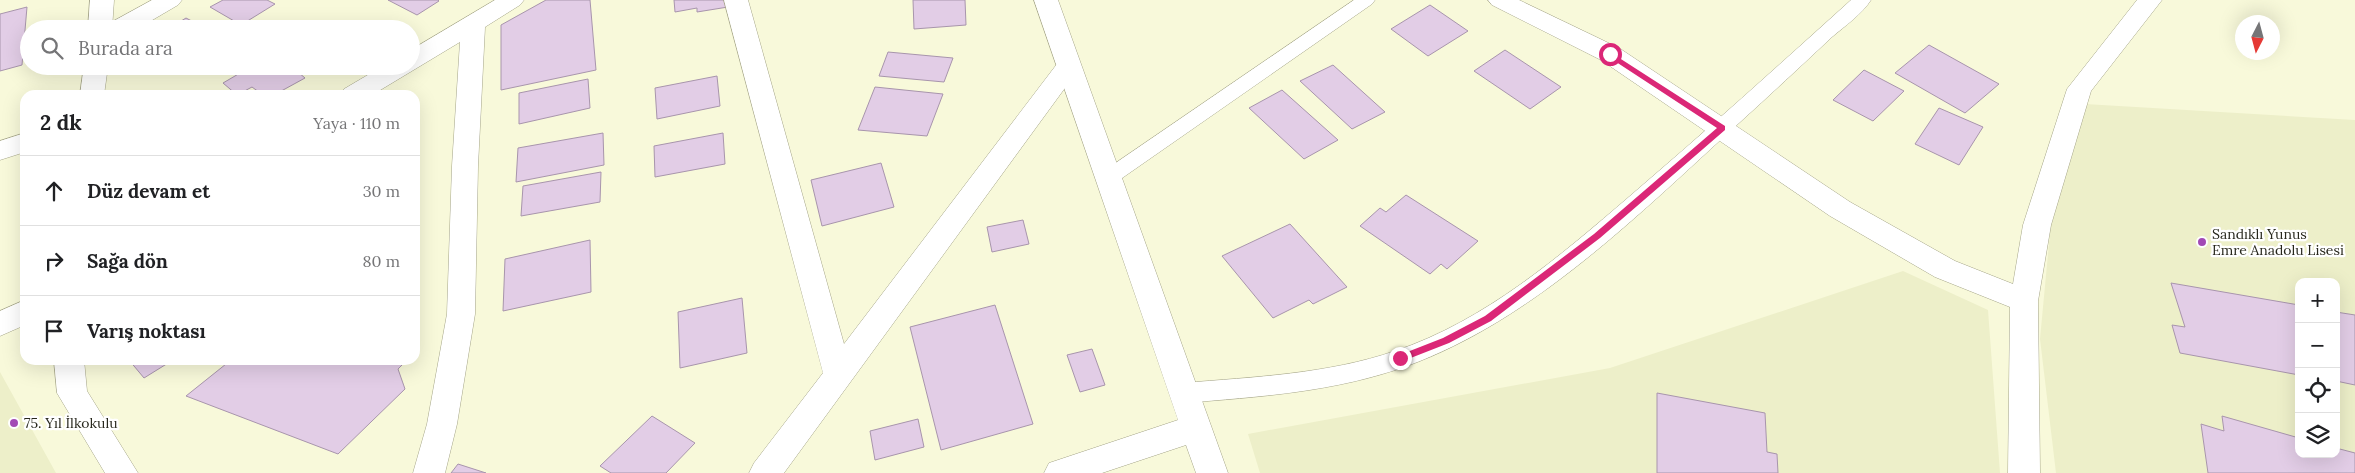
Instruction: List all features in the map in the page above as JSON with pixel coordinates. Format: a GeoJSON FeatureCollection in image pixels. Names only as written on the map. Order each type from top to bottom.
{"type":"FeatureCollection","features":[{"type":"Feature","properties":{"kind":"street"},"geometry":{"type":"LineString","coordinates":[[101,20],[102,0]]}},
{"type":"Feature","properties":{"kind":"street"},"geometry":{"type":"LineString","coordinates":[[134,20],[170,0]]}},
{"type":"Feature","properties":{"kind":"street"},"geometry":{"type":"LineString","coordinates":[[420,56],[512,0]]}},
{"type":"Feature","properties":{"kind":"street"},"geometry":{"type":"LineString","coordinates":[[736,0],[838,374]]}},
{"type":"Feature","properties":{"kind":"street"},"geometry":{"type":"LineString","coordinates":[[1046,0],[1212,473]]}},
{"type":"Feature","properties":{"kind":"street"},"geometry":{"type":"LineString","coordinates":[[1500,0],[1610,54],[1840,209],[1946,269],[2024,301]]}},
{"type":"Feature","properties":{"kind":"street"},"geometry":{"type":"LineString","coordinates":[[2024,473],[2024,301],[2038,225],[2079,89],[2150,0]]}},
{"type":"Feature","properties":{"kind":"street"},"geometry":{"type":"LineString","coordinates":[[429,473],[442,424],[461,314],[464,166],[472,25]]}},
{"type":"Feature","properties":{"kind":"street"},"geometry":{"type":"LineString","coordinates":[[765,473],[1069,66]]}},
{"type":"Feature","properties":{"kind":"street"},"geometry":{"type":"LineString","coordinates":[[93,90],[95,75]]}},
{"type":"Feature","properties":{"kind":"street"},"geometry":{"type":"LineString","coordinates":[[361,90],[387,75]]}},
{"type":"Feature","properties":{"kind":"street"},"geometry":{"type":"LineString","coordinates":[[0,151],[20,144]]}},
{"type":"Feature","properties":{"kind":"street"},"geometry":{"type":"LineString","coordinates":[[0,324],[20,314]]}},
{"type":"Feature","properties":{"kind":"street"},"geometry":{"type":"LineString","coordinates":[[69,365],[72,393],[122,473]]}},
{"type":"Feature","properties":{"kind":"street"},"geometry":{"type":"LineString","coordinates":[[1060,473],[1196,428]]}},
{"type":"Feature","properties":{"kind":"lane"},"geometry":{"type":"LineString","coordinates":[[1108,178],[1366,0]]}},
{"type":"Feature","properties":{"kind":"lane"},"geometry":{"type":"LineString","coordinates":[[1184,393],[1282,385],[1323,378],[1400,358],[1446,340],[1488,318],[1597,236],[1722,128],[1862,0]]}},
{"type":"Feature","properties":{"kind":"shaded area","name":"Sandıklı Yunus Emre Anadolu Lisesi"},"geometry":{"type":"Polygon","coordinates":[[[2085,104],[2355,120],[2355,473],[2056,473],[2040,339],[2053,201],[2085,104]]]}},
{"type":"Feature","properties":{"kind":"shaded area"},"geometry":{"type":"Polygon","coordinates":[[[1903,271],[1988,310],[2000,473],[1260,473],[1248,434],[1610,368],[1903,271]]]}},
{"type":"Feature","properties":{"kind":"shaded area","name":"75. Yıl İlkokulu"},"geometry":{"type":"Polygon","coordinates":[[[0,372],[56,473],[0,473],[0,372]]]}},
{"type":"Feature","properties":{"kind":"building"},"geometry":{"type":"Polygon","coordinates":[[[223,0],[267,0],[275,4],[249,20],[232,20],[210,7],[223,0]]]}},
{"type":"Feature","properties":{"kind":"building"},"geometry":{"type":"Polygon","coordinates":[[[388,0],[438,0],[439,1],[417,15],[388,0]]]}},
{"type":"Feature","properties":{"kind":"building"},"geometry":{"type":"Polygon","coordinates":[[[546,0],[590,0],[596,70],[501,90],[501,25],[546,0]]]}},
{"type":"Feature","properties":{"kind":"building"},"geometry":{"type":"Polygon","coordinates":[[[674,0],[727,0],[728,7],[697,12],[697,8],[675,12],[674,0]]]}},
{"type":"Feature","properties":{"kind":"building"},"geometry":{"type":"Polygon","coordinates":[[[913,0],[965,0],[966,25],[914,29],[913,0]]]}},
{"type":"Feature","properties":{"kind":"building"},"geometry":{"type":"Polygon","coordinates":[[[1430,5],[1468,31],[1428,56],[1391,29],[1430,5]]]}},
{"type":"Feature","properties":{"kind":"building"},"geometry":{"type":"Polygon","coordinates":[[[27,7],[26,20],[20,20],[20,66],[0,71],[0,14],[27,7]]]}},
{"type":"Feature","properties":{"kind":"building"},"geometry":{"type":"Polygon","coordinates":[[[1929,45],[1999,84],[1965,113],[1895,73],[1929,45]]]}},
{"type":"Feature","properties":{"kind":"building"},"geometry":{"type":"Polygon","coordinates":[[[1505,50],[1561,87],[1530,109],[1474,71],[1505,50]]]}},
{"type":"Feature","properties":{"kind":"building"},"geometry":{"type":"Polygon","coordinates":[[[888,52],[953,58],[944,82],[879,76],[888,52]]]}},
{"type":"Feature","properties":{"kind":"building"},"geometry":{"type":"Polygon","coordinates":[[[1333,65],[1385,112],[1352,129],[1300,81],[1333,65]]]}},
{"type":"Feature","properties":{"kind":"building"},"geometry":{"type":"Polygon","coordinates":[[[1864,70],[1904,91],[1873,121],[1833,100],[1864,70]]]}},
{"type":"Feature","properties":{"kind":"building"},"geometry":{"type":"Polygon","coordinates":[[[237,75],[302,75],[305,78],[283,90],[256,90],[252,87],[246,90],[231,90],[223,83],[237,75]]]}},
{"type":"Feature","properties":{"kind":"building"},"geometry":{"type":"Polygon","coordinates":[[[717,76],[720,106],[657,119],[655,88],[717,76]]]}},
{"type":"Feature","properties":{"kind":"building"},"geometry":{"type":"Polygon","coordinates":[[[588,79],[590,108],[519,124],[519,93],[588,79]]]}},
{"type":"Feature","properties":{"kind":"building"},"geometry":{"type":"Polygon","coordinates":[[[875,87],[943,94],[927,136],[858,130],[875,87]]]}},
{"type":"Feature","properties":{"kind":"building"},"geometry":{"type":"Polygon","coordinates":[[[1282,90],[1338,140],[1304,159],[1249,108],[1282,90]]]}},
{"type":"Feature","properties":{"kind":"building"},"geometry":{"type":"Polygon","coordinates":[[[1939,108],[1983,127],[1959,165],[1915,144],[1939,108]]]}},
{"type":"Feature","properties":{"kind":"building"},"geometry":{"type":"Polygon","coordinates":[[[603,133],[604,165],[516,182],[518,148],[603,133]]]}},
{"type":"Feature","properties":{"kind":"building"},"geometry":{"type":"Polygon","coordinates":[[[723,133],[725,164],[655,177],[654,146],[723,133]]]}},
{"type":"Feature","properties":{"kind":"building"},"geometry":{"type":"Polygon","coordinates":[[[881,163],[894,207],[822,226],[811,180],[881,163]]]}},
{"type":"Feature","properties":{"kind":"building"},"geometry":{"type":"Polygon","coordinates":[[[601,172],[600,202],[521,216],[523,186],[601,172]]]}},
{"type":"Feature","properties":{"kind":"building"},"geometry":{"type":"Polygon","coordinates":[[[1406,195],[1478,241],[1447,269],[1441,264],[1430,274],[1360,226],[1380,208],[1386,212],[1406,195]]]}},
{"type":"Feature","properties":{"kind":"building"},"geometry":{"type":"Polygon","coordinates":[[[1023,220],[1029,244],[992,252],[987,227],[1023,220]]]}},
{"type":"Feature","properties":{"kind":"building"},"geometry":{"type":"Polygon","coordinates":[[[1290,224],[1347,287],[1313,304],[1309,300],[1273,318],[1222,256],[1290,224]]]}},
{"type":"Feature","properties":{"kind":"building"},"geometry":{"type":"Polygon","coordinates":[[[590,240],[591,292],[503,311],[505,259],[590,240]]]}},
{"type":"Feature","properties":{"kind":"building"},"geometry":{"type":"Polygon","coordinates":[[[2171,283],[2295,304],[2295,374],[2180,353],[2172,325],[2185,327],[2171,283]]]}},
{"type":"Feature","properties":{"kind":"building"},"geometry":{"type":"Polygon","coordinates":[[[742,298],[747,353],[680,368],[678,312],[742,298]]]}},
{"type":"Feature","properties":{"kind":"building"},"geometry":{"type":"Polygon","coordinates":[[[995,305],[1033,424],[941,450],[910,327],[995,305]]]}},
{"type":"Feature","properties":{"kind":"building"},"geometry":{"type":"Polygon","coordinates":[[[2340,313],[2355,315],[2355,385],[2340,382],[2340,313]]]}},
{"type":"Feature","properties":{"kind":"building"},"geometry":{"type":"Polygon","coordinates":[[[1092,349],[1105,385],[1080,392],[1067,355],[1092,349]]]}},
{"type":"Feature","properties":{"kind":"building"},"geometry":{"type":"Polygon","coordinates":[[[133,365],[165,365],[144,378],[133,365]]]}},
{"type":"Feature","properties":{"kind":"building"},"geometry":{"type":"Polygon","coordinates":[[[225,365],[402,365],[398,369],[405,389],[338,454],[186,396],[225,365]]]}},
{"type":"Feature","properties":{"kind":"building"},"geometry":{"type":"Polygon","coordinates":[[[1657,393],[1765,413],[1767,452],[1777,454],[1778,473],[1657,473],[1657,393]]]}},
{"type":"Feature","properties":{"kind":"building"},"geometry":{"type":"Polygon","coordinates":[[[652,416],[695,443],[666,473],[611,473],[600,466],[652,416]]]}},
{"type":"Feature","properties":{"kind":"building"},"geometry":{"type":"Polygon","coordinates":[[[2222,416],[2295,437],[2295,458],[2340,458],[2340,449],[2355,453],[2355,473],[2208,473],[2201,424],[2224,431],[2222,416]]]}},
{"type":"Feature","properties":{"kind":"building"},"geometry":{"type":"Polygon","coordinates":[[[918,419],[924,447],[875,460],[870,431],[918,419]]]}},
{"type":"Feature","properties":{"kind":"building"},"geometry":{"type":"Polygon","coordinates":[[[458,464],[486,473],[451,473],[458,464]]]}},
{"type":"Feature","properties":{"kind":"place","name":"Sandıklı Yunus Emre Anadolu Lisesi"},"geometry":{"type":"Point","coordinates":[2202,242]}},
{"type":"Feature","properties":{"kind":"place","name":"75. Yıl İlkokulu"},"geometry":{"type":"Point","coordinates":[14,423]}},
{"type":"Feature","properties":{"kind":"route"},"geometry":{"type":"LineString","coordinates":[[1400,358],[1446,340],[1488,318],[1597,236],[1722,128],[1610,54]]}}]}
